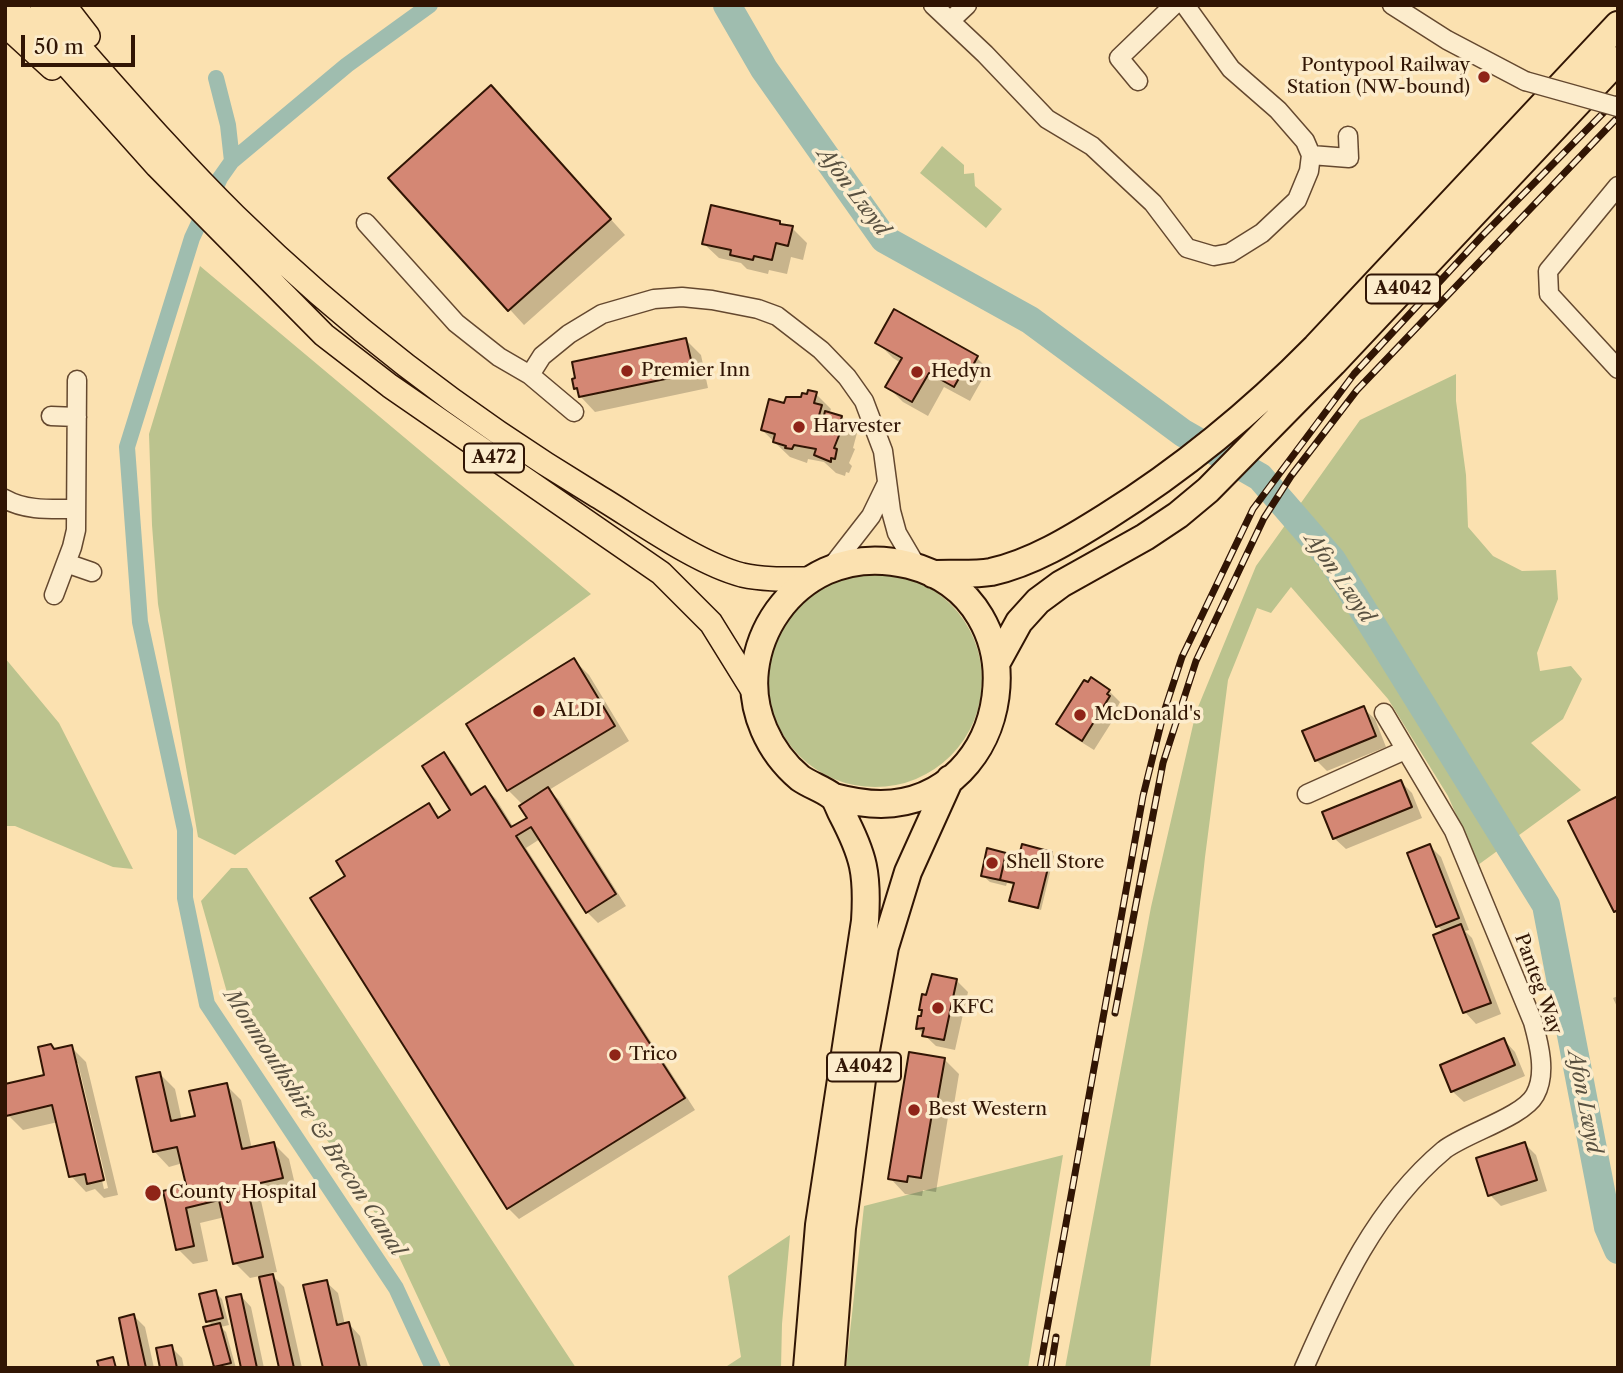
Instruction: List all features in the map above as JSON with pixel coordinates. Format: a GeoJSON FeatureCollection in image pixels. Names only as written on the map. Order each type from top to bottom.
{"type":"FeatureCollection","features":[{"type":"Feature","properties":{"kind":"highway","name":"A4042"},"geometry":{"type":"LineString","coordinates":[[925,571],[989,572],[1038,555],[1073,537],[1171,475],[1235,424],[1316,347],[1618,24]]}},
{"type":"Feature","properties":{"kind":"highway","name":"A4042"},"geometry":{"type":"LineString","coordinates":[[997,662],[1019,622],[1038,601],[1061,584],[1145,537],[1208,490],[1254,445],[1618,60]]}},
{"type":"Feature","properties":{"kind":"highway"},"geometry":{"type":"LineString","coordinates":[[873,560],[895,562],[925,571],[959,592],[980,617],[997,662],[997,693],[988,727],[978,746],[950,779],[929,792],[894,802],[857,803],[834,797],[801,778],[774,750],[761,723],[755,694],[757,661],[766,629],[778,610],[793,593],[820,575],[850,563],[873,560]]}},
{"type":"Feature","properties":{"kind":"highway","name":"A4042"},"geometry":{"type":"LineString","coordinates":[[831,1368],[842,1228],[866,1051],[885,947],[908,873],[950,779]]}},
{"type":"Feature","properties":{"kind":"highway","name":"A4042"},"geometry":{"type":"LineString","coordinates":[[807,1368],[819,1225],[865,921],[867,888],[864,862],[856,839],[834,797]]}},
{"type":"Feature","properties":{"kind":"main road","name":"A472"},"geometry":{"type":"LineString","coordinates":[[13,5],[227,223],[324,335],[390,386],[661,573],[711,623],[755,694]]}},
{"type":"Feature","properties":{"kind":"main road","name":"A472"},"geometry":{"type":"LineString","coordinates":[[42,5],[118,90],[164,159]]}},
{"type":"Feature","properties":{"kind":"main road"},"geometry":{"type":"LineString","coordinates":[[64,5],[86,34],[118,90]]}},
{"type":"Feature","properties":{"kind":"main road"},"geometry":{"type":"LineString","coordinates":[[5,25],[164,159]]}},
{"type":"Feature","properties":{"kind":"main road","name":"A472"},"geometry":{"type":"LineString","coordinates":[[227,223],[321,296],[391,356],[473,416],[545,464],[688,550],[722,568],[757,578],[820,575]]}},
{"type":"Feature","properties":{"kind":"street"},"geometry":{"type":"LineString","coordinates":[[933,5],[985,54],[1047,119],[1092,146],[1153,203],[1186,248],[1214,256],[1230,253],[1262,233],[1297,200],[1309,171],[1311,155],[1305,141],[1278,110],[1231,69],[1185,5]]}},
{"type":"Feature","properties":{"kind":"street"},"geometry":{"type":"LineString","coordinates":[[950,22],[967,5]]}},
{"type":"Feature","properties":{"kind":"street"},"geometry":{"type":"LineString","coordinates":[[1139,81],[1119,58],[1174,5]]}},
{"type":"Feature","properties":{"kind":"street"},"geometry":{"type":"LineString","coordinates":[[1392,5],[1417,12],[1447,40],[1525,81],[1618,107]]}},
{"type":"Feature","properties":{"kind":"street"},"geometry":{"type":"LineString","coordinates":[[1311,155],[1349,158],[1349,136]]}},
{"type":"Feature","properties":{"kind":"street"},"geometry":{"type":"LineString","coordinates":[[1618,186],[1548,271],[1549,294],[1618,369]]}},
{"type":"Feature","properties":{"kind":"street"},"geometry":{"type":"LineString","coordinates":[[366,222],[474,340],[530,374],[574,412]]}},
{"type":"Feature","properties":{"kind":"street"},"geometry":{"type":"LineString","coordinates":[[530,374],[542,356],[569,334],[602,314],[654,299],[682,297],[758,309],[777,316],[821,350],[847,377],[864,401],[883,451],[891,511],[897,533],[925,571]]}},
{"type":"Feature","properties":{"kind":"street"},"geometry":{"type":"LineString","coordinates":[[54,595],[76,530],[77,380]]}},
{"type":"Feature","properties":{"kind":"street"},"geometry":{"type":"LineString","coordinates":[[51,416],[77,416]]}},
{"type":"Feature","properties":{"kind":"street"},"geometry":{"type":"LineString","coordinates":[[820,575],[871,516],[887,483]]}},
{"type":"Feature","properties":{"kind":"street"},"geometry":{"type":"LineString","coordinates":[[5,499],[44,509],[75,509]]}},
{"type":"Feature","properties":{"kind":"street"},"geometry":{"type":"LineString","coordinates":[[66,563],[92,572]]}},
{"type":"Feature","properties":{"kind":"street","name":"Panteg Way"},"geometry":{"type":"LineString","coordinates":[[1304,1368],[1356,1257],[1397,1198],[1418,1174],[1447,1148],[1522,1108],[1535,1096],[1540,1075],[1539,1042],[1534,1022],[1472,872],[1454,831],[1384,713]]}},
{"type":"Feature","properties":{"kind":"street"},"geometry":{"type":"LineString","coordinates":[[1307,794],[1405,750]]}},
{"type":"Feature","properties":{"kind":"green space"},"geometry":{"type":"Polygon","coordinates":[[[942,146],[964,165],[964,174],[974,173],[975,186],[1002,209],[986,228],[920,173],[942,146]]]}},
{"type":"Feature","properties":{"kind":"green space"},"geometry":{"type":"Polygon","coordinates":[[[200,266],[591,594],[235,855],[198,837],[158,604],[152,525],[149,434],[200,266]]]}},
{"type":"Feature","properties":{"kind":"green space"},"geometry":{"type":"Polygon","coordinates":[[[1456,374],[1456,401],[1466,475],[1468,527],[1493,556],[1522,571],[1556,570],[1558,599],[1537,653],[1540,671],[1571,666],[1582,679],[1563,719],[1531,743],[1581,790],[1478,865],[1448,796],[1388,699],[1291,587],[1271,613],[1257,608],[1228,680],[1205,857],[1150,1368],[1065,1368],[1151,907],[1196,712],[1256,566],[1360,420],[1456,374]]]}},
{"type":"Feature","properties":{"kind":"green space"},"geometry":{"type":"Polygon","coordinates":[[[875,573],[916,581],[951,604],[974,639],[982,680],[974,721],[951,756],[916,779],[875,787],[834,779],[799,756],[776,721],[768,680],[776,639],[799,604],[834,581],[875,573]]]}},
{"type":"Feature","properties":{"kind":"green space"},"geometry":{"type":"Polygon","coordinates":[[[5,658],[59,723],[133,869],[113,867],[15,826],[5,826],[5,658]]]}},
{"type":"Feature","properties":{"kind":"green space"},"geometry":{"type":"Polygon","coordinates":[[[231,868],[247,868],[576,1368],[451,1368],[393,1244],[356,1181],[230,1003],[201,901],[231,868]]]}},
{"type":"Feature","properties":{"kind":"green space"},"geometry":{"type":"Polygon","coordinates":[[[1063,1155],[1028,1368],[846,1368],[864,1206],[1063,1155]]]}},
{"type":"Feature","properties":{"kind":"green space"},"geometry":{"type":"Polygon","coordinates":[[[790,1235],[781,1368],[724,1368],[741,1357],[728,1276],[790,1235]]]}},
{"type":"Feature","properties":{"kind":"building"},"geometry":{"type":"Polygon","coordinates":[[[491,85],[611,219],[508,311],[388,178],[491,85]]]}},
{"type":"Feature","properties":{"kind":"building"},"geometry":{"type":"Polygon","coordinates":[[[711,205],[793,226],[788,246],[776,243],[772,260],[754,256],[753,260],[730,255],[731,250],[702,244],[711,205]]]}},
{"type":"Feature","properties":{"kind":"building"},"geometry":{"type":"Polygon","coordinates":[[[894,309],[978,356],[972,367],[967,364],[954,387],[929,373],[912,402],[885,387],[902,358],[875,343],[894,309]]]}},
{"type":"Feature","properties":{"kind":"building"},"geometry":{"type":"Polygon","coordinates":[[[686,338],[694,373],[579,397],[577,388],[574,389],[572,362],[686,338]]]}},
{"type":"Feature","properties":{"kind":"building"},"geometry":{"type":"Polygon","coordinates":[[[808,390],[817,392],[814,403],[822,405],[818,419],[823,420],[825,411],[842,416],[838,432],[840,433],[834,448],[837,449],[835,459],[831,458],[831,462],[814,455],[816,449],[794,445],[792,449],[785,448],[786,446],[773,442],[775,434],[761,430],[769,399],[784,403],[786,397],[801,397],[802,393],[807,394],[808,390]]]}},
{"type":"Feature","properties":{"kind":"building"},"geometry":{"type":"Polygon","coordinates":[[[574,658],[615,726],[507,791],[466,724],[574,658]]]}},
{"type":"Feature","properties":{"kind":"building"},"geometry":{"type":"Polygon","coordinates":[[[1091,677],[1110,690],[1107,694],[1110,696],[1082,741],[1056,724],[1084,680],[1088,682],[1091,677]]]}},
{"type":"Feature","properties":{"kind":"building"},"geometry":{"type":"Polygon","coordinates":[[[1364,706],[1376,736],[1315,761],[1302,731],[1364,706]]]}},
{"type":"Feature","properties":{"kind":"building"},"geometry":{"type":"Polygon","coordinates":[[[444,752],[471,795],[485,786],[511,827],[527,818],[519,806],[548,787],[616,894],[586,913],[531,827],[516,836],[685,1098],[507,1209],[310,898],[345,876],[336,861],[429,803],[438,818],[450,810],[422,766],[444,752]]]}},
{"type":"Feature","properties":{"kind":"building"},"geometry":{"type":"Polygon","coordinates":[[[1401,780],[1412,807],[1333,839],[1322,812],[1401,780]]]}},
{"type":"Feature","properties":{"kind":"building"},"geometry":{"type":"Polygon","coordinates":[[[1618,796],[1618,910],[1614,912],[1568,821],[1618,796]]]}},
{"type":"Feature","properties":{"kind":"building"},"geometry":{"type":"Polygon","coordinates":[[[1022,844],[1052,852],[1038,908],[1009,901],[1014,883],[1000,880],[1006,853],[1019,856],[1022,844]]]}},
{"type":"Feature","properties":{"kind":"building"},"geometry":{"type":"Polygon","coordinates":[[[1430,844],[1459,918],[1436,927],[1407,853],[1430,844]]]}},
{"type":"Feature","properties":{"kind":"building"},"geometry":{"type":"Polygon","coordinates":[[[987,848],[1006,853],[1000,880],[981,876],[987,848]]]}},
{"type":"Feature","properties":{"kind":"building"},"geometry":{"type":"Polygon","coordinates":[[[1461,924],[1491,1003],[1463,1013],[1433,935],[1461,924]]]}},
{"type":"Feature","properties":{"kind":"building"},"geometry":{"type":"Polygon","coordinates":[[[932,974],[957,979],[944,1040],[922,1036],[924,1028],[916,1029],[918,1016],[921,1016],[922,1010],[919,1010],[922,994],[926,995],[932,974]]]}},
{"type":"Feature","properties":{"kind":"building"},"geometry":{"type":"Polygon","coordinates":[[[1504,1038],[1515,1065],[1451,1092],[1440,1065],[1504,1038]]]}},
{"type":"Feature","properties":{"kind":"building"},"geometry":{"type":"Polygon","coordinates":[[[51,1044],[54,1049],[72,1045],[104,1180],[87,1184],[85,1174],[69,1177],[52,1105],[6,1116],[5,1084],[44,1075],[38,1047],[51,1044]]]}},
{"type":"Feature","properties":{"kind":"building"},"geometry":{"type":"Polygon","coordinates":[[[909,1052],[945,1058],[937,1103],[934,1102],[921,1178],[908,1176],[907,1182],[888,1179],[909,1052]]]}},
{"type":"Feature","properties":{"kind":"building"},"geometry":{"type":"Polygon","coordinates":[[[160,1072],[171,1121],[195,1116],[189,1091],[227,1083],[242,1149],[274,1142],[283,1178],[247,1186],[263,1257],[233,1264],[219,1200],[186,1208],[194,1246],[176,1250],[163,1191],[186,1185],[177,1147],[153,1152],[136,1077],[160,1072]]]}},
{"type":"Feature","properties":{"kind":"building"},"geometry":{"type":"Polygon","coordinates":[[[1525,1142],[1537,1180],[1488,1196],[1476,1158],[1525,1142]]]}},
{"type":"Feature","properties":{"kind":"building"},"geometry":{"type":"Polygon","coordinates":[[[273,1274],[294,1368],[279,1368],[259,1277],[273,1274]]]}},
{"type":"Feature","properties":{"kind":"building"},"geometry":{"type":"Polygon","coordinates":[[[327,1280],[337,1325],[349,1322],[360,1368],[323,1368],[303,1285],[327,1280]]]}},
{"type":"Feature","properties":{"kind":"building"},"geometry":{"type":"Polygon","coordinates":[[[216,1290],[223,1318],[206,1322],[199,1294],[216,1290]]]}},
{"type":"Feature","properties":{"kind":"building"},"geometry":{"type":"Polygon","coordinates":[[[241,1294],[257,1368],[241,1368],[226,1297],[241,1294]]]}},
{"type":"Feature","properties":{"kind":"building"},"geometry":{"type":"Polygon","coordinates":[[[134,1314],[146,1368],[129,1368],[119,1318],[134,1314]]]}},
{"type":"Feature","properties":{"kind":"building"},"geometry":{"type":"Polygon","coordinates":[[[220,1323],[231,1363],[214,1367],[203,1327],[220,1323]]]}},
{"type":"Feature","properties":{"kind":"building"},"geometry":{"type":"Polygon","coordinates":[[[172,1345],[177,1368],[160,1368],[156,1348],[172,1345]]]}},
{"type":"Feature","properties":{"kind":"building"},"geometry":{"type":"Polygon","coordinates":[[[113,1357],[116,1368],[99,1368],[97,1361],[113,1357]]]}},
{"type":"Feature","properties":{"kind":"waterway","name":"Monmouthshire & Brecon Canal"},"geometry":{"type":"LineString","coordinates":[[430,5],[347,65],[232,161],[220,178],[192,238],[127,447],[140,622],[185,830],[185,898],[207,1004],[396,1288],[433,1368]]}},
{"type":"Feature","properties":{"kind":"waterway","name":"Afon Lwyd"},"geometry":{"type":"LineString","coordinates":[[727,5],[764,69],[884,239],[1030,320],[1183,433],[1260,477],[1332,560],[1546,905],[1608,1227],[1618,1250]]}},
{"type":"Feature","properties":{"kind":"waterway"},"geometry":{"type":"LineString","coordinates":[[216,78],[228,125],[232,161]]}},
{"type":"Feature","properties":{"kind":"railway"},"geometry":{"type":"LineString","coordinates":[[1040,1368],[1143,796],[1164,712],[1182,657],[1253,509],[1354,374],[1482,236],[1618,98]]}},
{"type":"Feature","properties":{"kind":"railway"},"geometry":{"type":"LineString","coordinates":[[1115,1013],[1163,763],[1196,661],[1264,518],[1291,476],[1357,390],[1618,117]]}},
{"type":"Feature","properties":{"kind":"railway"},"geometry":{"type":"LineString","coordinates":[[1051,1368],[1056,1337]]}},
{"type":"Feature","properties":{"kind":"place","name":"Pontypool Railway Station (NW-bound)"},"geometry":{"type":"Point","coordinates":[1484,77]}},
{"type":"Feature","properties":{"kind":"place","name":"Premier Inn"},"geometry":{"type":"Point","coordinates":[627,371]}},
{"type":"Feature","properties":{"kind":"place","name":"Hedyn"},"geometry":{"type":"Point","coordinates":[917,372]}},
{"type":"Feature","properties":{"kind":"place","name":"Harvester"},"geometry":{"type":"Point","coordinates":[799,427]}},
{"type":"Feature","properties":{"kind":"place","name":"ALDI"},"geometry":{"type":"Point","coordinates":[539,711]}},
{"type":"Feature","properties":{"kind":"place","name":"McDonald's"},"geometry":{"type":"Point","coordinates":[1080,715]}},
{"type":"Feature","properties":{"kind":"place","name":"Shell Store"},"geometry":{"type":"Point","coordinates":[992,863]}},
{"type":"Feature","properties":{"kind":"place","name":"KFC"},"geometry":{"type":"Point","coordinates":[938,1008]}},
{"type":"Feature","properties":{"kind":"place","name":"Trico"},"geometry":{"type":"Point","coordinates":[615,1055]}},
{"type":"Feature","properties":{"kind":"place","name":"Best Western"},"geometry":{"type":"Point","coordinates":[914,1110]}},
{"type":"Feature","properties":{"kind":"place","name":"County Hospital"},"geometry":{"type":"Point","coordinates":[153,1193]}}]}
